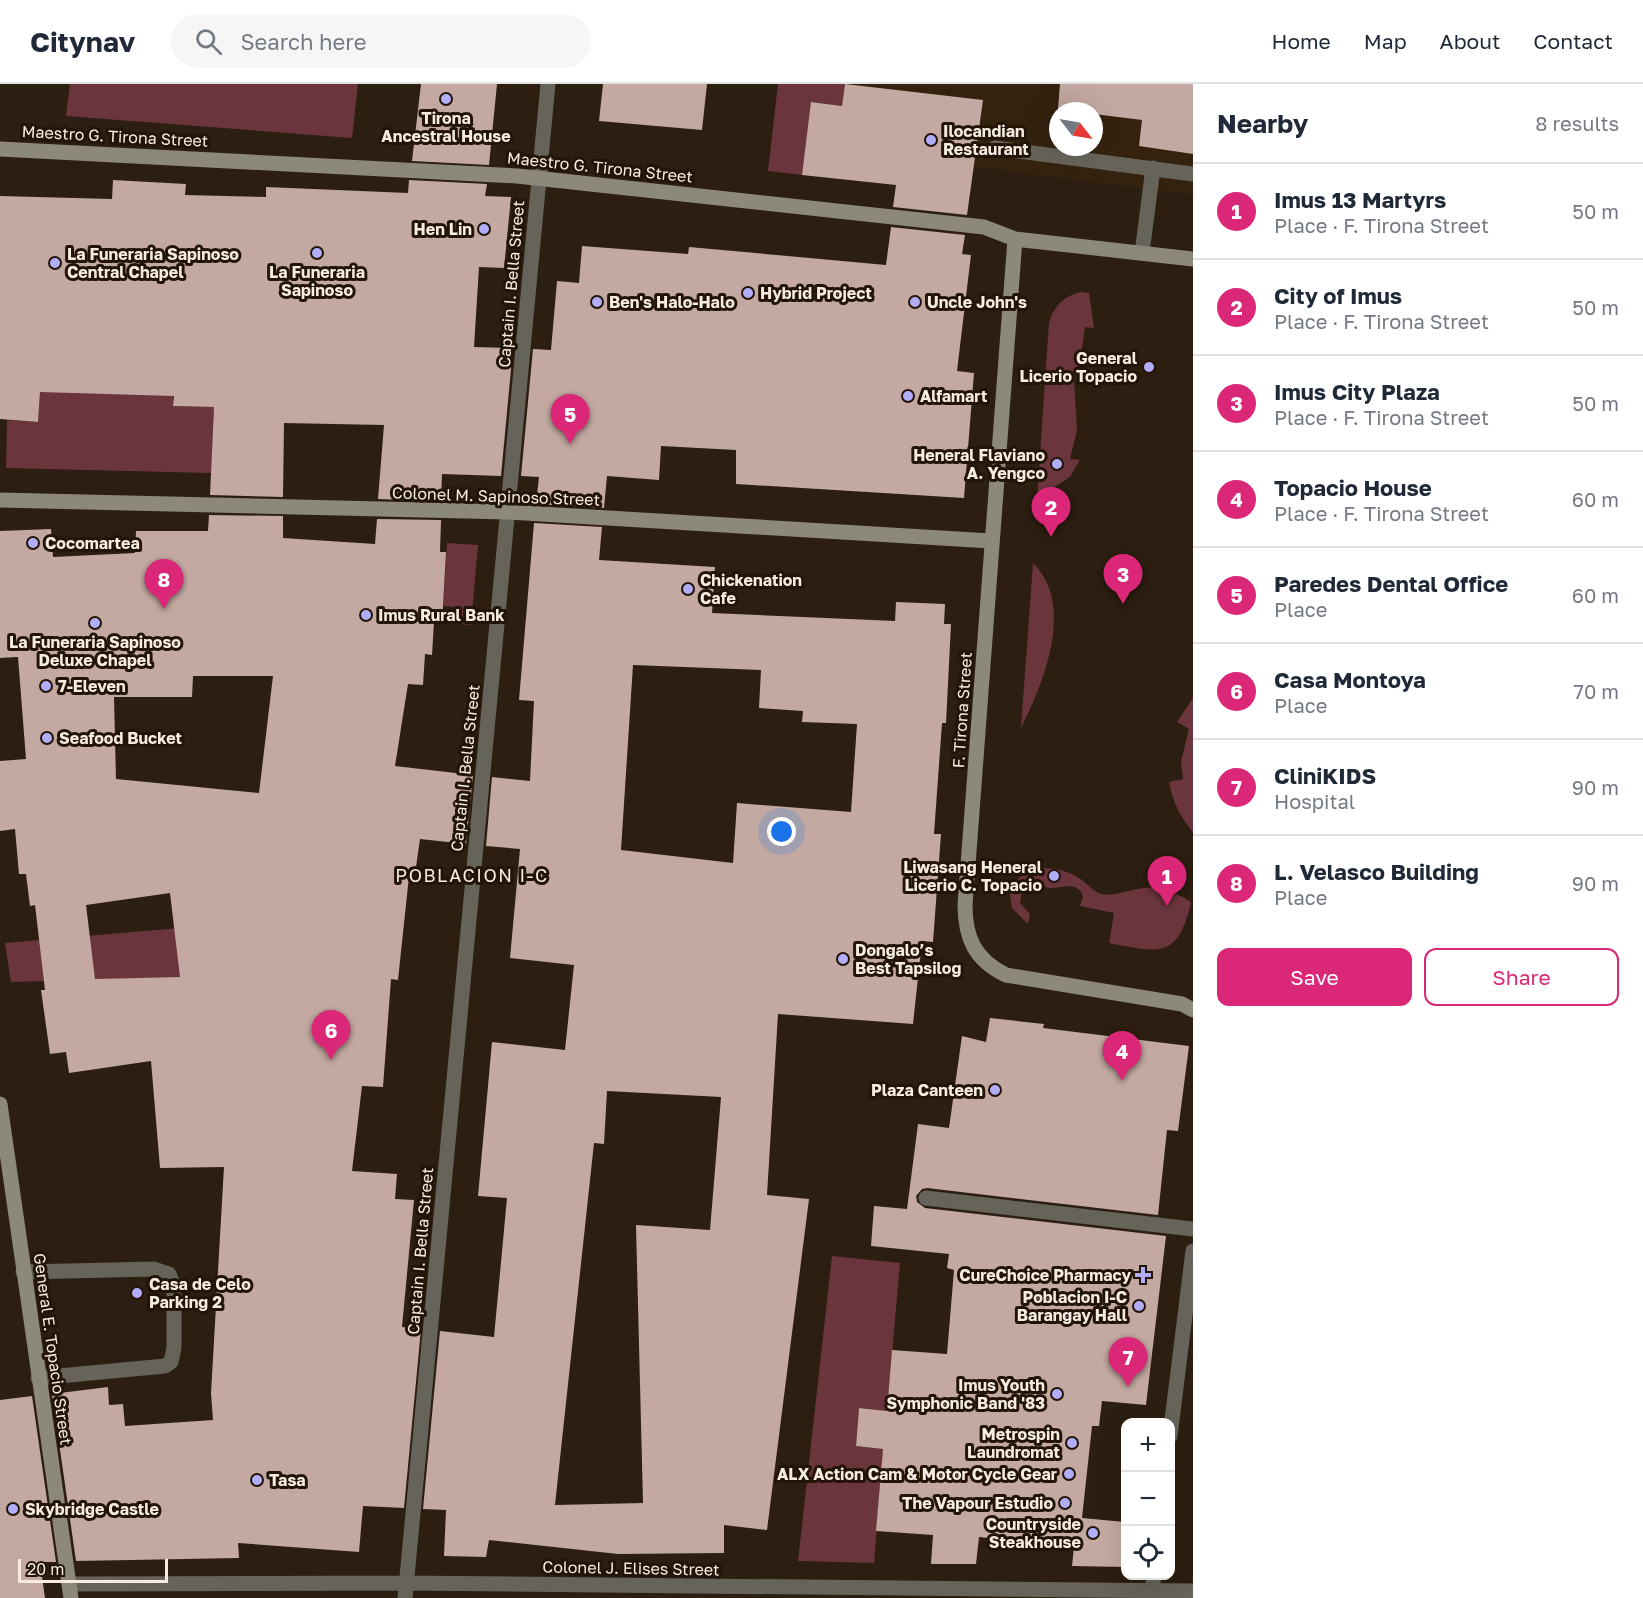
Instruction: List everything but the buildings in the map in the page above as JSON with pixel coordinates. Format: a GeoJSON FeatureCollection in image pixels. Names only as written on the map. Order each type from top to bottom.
{"type":"FeatureCollection","features":[{"type":"Feature","properties":{"kind":"main road","name":"Maestro G. Tirona Street"},"geometry":{"type":"LineString","coordinates":[[0,149],[539,177],[984,227],[1015,238],[1193,259]]}},
{"type":"Feature","properties":{"kind":"main road","name":"F. Tirona Street"},"geometry":{"type":"LineString","coordinates":[[1015,238],[965,904],[969,941],[979,957],[992,968],[1006,975],[1182,1004],[1193,1010]]}},
{"type":"Feature","properties":{"kind":"main road","name":"Colonel M. Sapinoso Street"},"geometry":{"type":"LineString","coordinates":[[0,500],[508,512],[991,541]]}},
{"type":"Feature","properties":{"kind":"main road","name":"General E. Topacio Street"},"geometry":{"type":"LineString","coordinates":[[0,1104],[70,1591]]}},
{"type":"Feature","properties":{"kind":"street","name":"Captain I. Bella Street"},"geometry":{"type":"LineString","coordinates":[[405,1590],[548,84]]}},
{"type":"Feature","properties":{"kind":"street"},"geometry":{"type":"LineString","coordinates":[[995,148],[1193,174]]}},
{"type":"Feature","properties":{"kind":"street"},"geometry":{"type":"LineString","coordinates":[[1142,253],[1153,168]]}},
{"type":"Feature","properties":{"kind":"street"},"geometry":{"type":"LineString","coordinates":[[926,1198],[1193,1229]]}},
{"type":"Feature","properties":{"kind":"street"},"geometry":{"type":"LineString","coordinates":[[1172,1418],[1193,1251]]}},
{"type":"Feature","properties":{"kind":"street"},"geometry":{"type":"LineString","coordinates":[[23,1272],[154,1269],[169,1274],[174,1287],[174,1356],[165,1366],[38,1378]]}},
{"type":"Feature","properties":{"kind":"street"},"geometry":{"type":"LineString","coordinates":[[1151,1595],[1153,1580]]}},
{"type":"Feature","properties":{"kind":"street","name":"Colonel J. Elises Street"},"geometry":{"type":"LineString","coordinates":[[70,1591],[405,1590],[1151,1595],[1193,1591]]}},
{"type":"Feature","properties":{"kind":"shaded area"},"geometry":{"type":"Polygon","coordinates":[[[70,84],[358,84],[352,138],[66,116],[70,84]]]}},
{"type":"Feature","properties":{"kind":"shaded area"},"geometry":{"type":"Polygon","coordinates":[[[778,84],[845,84],[842,106],[812,102],[802,175],[768,171],[778,84]]]}},
{"type":"Feature","properties":{"kind":"shaded area"},"geometry":{"type":"Polygon","coordinates":[[[848,84],[1193,84],[1193,195],[973,167],[982,100],[848,84]]]}},
{"type":"Feature","properties":{"kind":"shaded area"},"geometry":{"type":"Polygon","coordinates":[[[1081,292],[1089,293],[1094,328],[1085,327],[1074,380],[1077,430],[1070,459],[1080,460],[1070,477],[1037,498],[1049,322],[1061,302],[1081,292]]]}},
{"type":"Feature","properties":{"kind":"shaded area"},"geometry":{"type":"Polygon","coordinates":[[[176,352],[173,406],[214,407],[211,473],[6,468],[7,420],[38,422],[40,392],[176,352]]]}},
{"type":"Feature","properties":{"kind":"shaded area"},"geometry":{"type":"Polygon","coordinates":[[[447,543],[478,545],[471,625],[455,623],[456,607],[443,606],[447,543]]]}},
{"type":"Feature","properties":{"kind":"shaded area"},"geometry":{"type":"Polygon","coordinates":[[[1033,563],[1046,580],[1052,600],[1054,622],[1046,668],[1021,728],[1033,563]]]}},
{"type":"Feature","properties":{"kind":"shaded area"},"geometry":{"type":"Polygon","coordinates":[[[1193,698],[1193,832],[1178,809],[1169,782],[1183,779],[1181,761],[1189,729],[1177,722],[1193,698]]]}},
{"type":"Feature","properties":{"kind":"shaded area"},"geometry":{"type":"Polygon","coordinates":[[[1042,868],[1058,869],[1072,874],[1101,894],[1108,895],[1145,888],[1176,893],[1191,902],[1186,921],[1179,935],[1163,948],[1140,949],[1109,943],[1114,913],[1080,906],[1083,896],[1077,888],[1068,886],[1049,888],[1032,884],[1026,886],[1022,891],[1020,903],[1030,914],[1028,924],[1012,908],[1009,887],[1024,874],[1042,868]]]}},
{"type":"Feature","properties":{"kind":"shaded area"},"geometry":{"type":"Polygon","coordinates":[[[192,927],[190,977],[11,982],[5,943],[192,927]]]}},
{"type":"Feature","properties":{"kind":"shaded area"},"geometry":{"type":"Polygon","coordinates":[[[832,1256],[900,1263],[887,1411],[859,1408],[856,1446],[883,1449],[874,1563],[798,1561],[832,1256]]]}},
{"type":"Feature","properties":{"kind":"place","name":"Tirona Ancestral House"},"geometry":{"type":"Point","coordinates":[446,99]}},
{"type":"Feature","properties":{"kind":"place","name":"Ilocandian Restaurant"},"geometry":{"type":"Point","coordinates":[931,140]}},
{"type":"Feature","properties":{"kind":"place","name":"Hen Lin"},"geometry":{"type":"Point","coordinates":[484,229]}},
{"type":"Feature","properties":{"kind":"place","name":"La Funeraria Sapinoso"},"geometry":{"type":"Point","coordinates":[317,253]}},
{"type":"Feature","properties":{"kind":"place","name":"La Funeraria Sapinoso Central Chapel"},"geometry":{"type":"Point","coordinates":[55,263]}},
{"type":"Feature","properties":{"kind":"place","name":"Hybrid Project"},"geometry":{"type":"Point","coordinates":[748,293]}},
{"type":"Feature","properties":{"kind":"place","name":"Ben's Halo-Halo"},"geometry":{"type":"Point","coordinates":[597,302]}},
{"type":"Feature","properties":{"kind":"place","name":"Uncle John's"},"geometry":{"type":"Point","coordinates":[915,302]}},
{"type":"Feature","properties":{"kind":"place","name":"General Licerio Topacio"},"geometry":{"type":"Point","coordinates":[1149,367]}},
{"type":"Feature","properties":{"kind":"place","name":"Alfamart"},"geometry":{"type":"Point","coordinates":[908,396]}},
{"type":"Feature","properties":{"kind":"place","name":"Paredes Dental Office"},"geometry":{"type":"Point","coordinates":[570,444]}},
{"type":"Feature","properties":{"kind":"place","name":"Heneral Flaviano A. Yengco"},"geometry":{"type":"Point","coordinates":[1057,464]}},
{"type":"Feature","properties":{"kind":"place","name":"City of Imus"},"geometry":{"type":"Point","coordinates":[1051,537]}},
{"type":"Feature","properties":{"kind":"place","name":"Cocomartea"},"geometry":{"type":"Point","coordinates":[33,543]}},
{"type":"Feature","properties":{"kind":"place","name":"Chickenation Cafe"},"geometry":{"type":"Point","coordinates":[688,589]}},
{"type":"Feature","properties":{"kind":"place","name":"Imus City Plaza"},"geometry":{"type":"Point","coordinates":[1123,604]}},
{"type":"Feature","properties":{"kind":"place","name":"L. Velasco Building"},"geometry":{"type":"Point","coordinates":[164,609]}},
{"type":"Feature","properties":{"kind":"place","name":"Imus Rural Bank"},"geometry":{"type":"Point","coordinates":[366,615]}},
{"type":"Feature","properties":{"kind":"place","name":"La Funeraria Sapinoso Deluxe Chapel"},"geometry":{"type":"Point","coordinates":[95,623]}},
{"type":"Feature","properties":{"kind":"place","name":"7-Eleven"},"geometry":{"type":"Point","coordinates":[46,686]}},
{"type":"Feature","properties":{"kind":"place","name":"Seafood Bucket"},"geometry":{"type":"Point","coordinates":[47,738]}},
{"type":"Feature","properties":{"kind":"place","name":"Liwasang Heneral Licerio C. Topacio"},"geometry":{"type":"Point","coordinates":[1054,876]}},
{"type":"Feature","properties":{"kind":"place","name":"Imus 13 Martyrs"},"geometry":{"type":"Point","coordinates":[1167,906]}},
{"type":"Feature","properties":{"kind":"place","name":"Dongalo’s Best Tapsilog"},"geometry":{"type":"Point","coordinates":[843,959]}},
{"type":"Feature","properties":{"kind":"place","name":"Casa Montoya"},"geometry":{"type":"Point","coordinates":[331,1060]}},
{"type":"Feature","properties":{"kind":"place","name":"Topacio House"},"geometry":{"type":"Point","coordinates":[1122,1081]}},
{"type":"Feature","properties":{"kind":"place","name":"Plaza Canteen"},"geometry":{"type":"Point","coordinates":[995,1090]}},
{"type":"Feature","properties":{"kind":"place","name":"CureChoice Pharmacy"},"geometry":{"type":"Point","coordinates":[1143,1275]}},
{"type":"Feature","properties":{"kind":"place","name":"Casa de Celo Parking 2"},"geometry":{"type":"Point","coordinates":[137,1293]}},
{"type":"Feature","properties":{"kind":"place","name":"Poblacion I-C Barangay Hall"},"geometry":{"type":"Point","coordinates":[1139,1306]}},
{"type":"Feature","properties":{"kind":"place","name":"CliniKIDS"},"geometry":{"type":"Point","coordinates":[1128,1387]}},
{"type":"Feature","properties":{"kind":"place","name":"Imus Youth Symphonic Band '83"},"geometry":{"type":"Point","coordinates":[1057,1394]}},
{"type":"Feature","properties":{"kind":"place","name":"Metrospin Laundromat"},"geometry":{"type":"Point","coordinates":[1072,1443]}},
{"type":"Feature","properties":{"kind":"place","name":"ALX Action Cam & Motor Cycle Gear"},"geometry":{"type":"Point","coordinates":[1069,1474]}},
{"type":"Feature","properties":{"kind":"place","name":"Tasa"},"geometry":{"type":"Point","coordinates":[257,1480]}},
{"type":"Feature","properties":{"kind":"place","name":"The Vapour Estudio"},"geometry":{"type":"Point","coordinates":[1065,1503]}},
{"type":"Feature","properties":{"kind":"place","name":"Skybridge Castle"},"geometry":{"type":"Point","coordinates":[13,1509]}},
{"type":"Feature","properties":{"kind":"place","name":"Countryside Steakhouse"},"geometry":{"type":"Point","coordinates":[1093,1533]}},
{"type":"Feature","properties":{"kind":"district","name":"POBLACION I-C"},"geometry":{"type":"Point","coordinates":[472,876]}}]}
